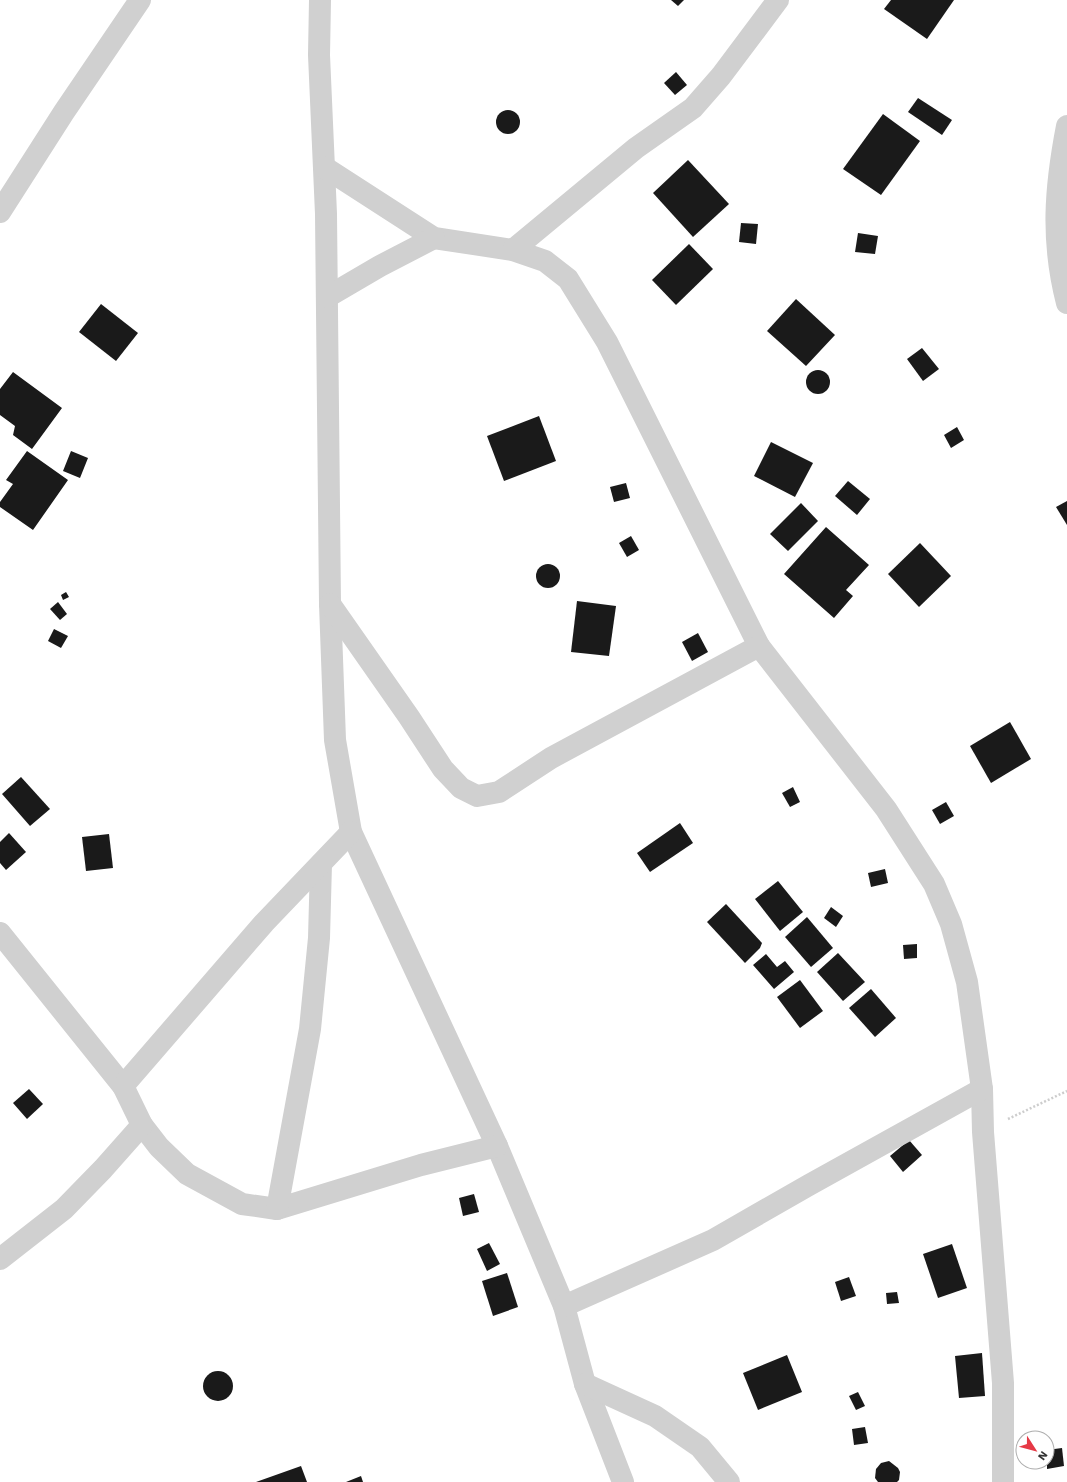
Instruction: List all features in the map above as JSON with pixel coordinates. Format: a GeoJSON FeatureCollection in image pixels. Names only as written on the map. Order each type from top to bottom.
{"type":"FeatureCollection","features":[{"type":"Feature","properties":{"kind":"street"},"geometry":{"type":"LineString","coordinates":[[0,212],[64,112],[140,0]]}},
{"type":"Feature","properties":{"kind":"street"},"geometry":{"type":"LineString","coordinates":[[320,0],[319,55],[324,167],[327,297],[330,604],[335,740],[351,832],[497,1146],[564,1306],[585,1384],[623,1482]]}},
{"type":"Feature","properties":{"kind":"street"},"geometry":{"type":"LineString","coordinates":[[513,250],[636,148],[693,108],[721,76],[778,0]]}},
{"type":"Feature","properties":{"kind":"street"},"geometry":{"type":"LineString","coordinates":[[1067,126],[1058,171],[1055,218],[1059,274],[1067,303]]}},
{"type":"Feature","properties":{"kind":"street"},"geometry":{"type":"LineString","coordinates":[[324,167],[434,238],[513,250],[544,262],[568,279],[607,342],[759,646],[886,809],[934,884],[951,924],[967,982],[982,1089],[983,1132],[1003,1383],[1003,1482]]}},
{"type":"Feature","properties":{"kind":"street"},"geometry":{"type":"LineString","coordinates":[[327,297],[380,266],[434,238]]}},
{"type":"Feature","properties":{"kind":"street"},"geometry":{"type":"LineString","coordinates":[[330,604],[409,717],[443,769],[462,788],[477,796],[499,792],[551,758],[759,646]]}},
{"type":"Feature","properties":{"kind":"street"},"geometry":{"type":"LineString","coordinates":[[122,1086],[264,923],[351,832]]}},
{"type":"Feature","properties":{"kind":"street"},"geometry":{"type":"LineString","coordinates":[[277,1209],[310,1029],[319,938],[321,864]]}},
{"type":"Feature","properties":{"kind":"street"},"geometry":{"type":"LineString","coordinates":[[0,933],[122,1086],[142,1125],[159,1147],[188,1174],[242,1204],[277,1209],[421,1165],[497,1146]]}},
{"type":"Feature","properties":{"kind":"street"},"geometry":{"type":"LineString","coordinates":[[564,1306],[713,1240],[809,1184],[982,1089]]}},
{"type":"Feature","properties":{"kind":"street"},"geometry":{"type":"LineString","coordinates":[[0,1259],[64,1210],[104,1169],[142,1125]]}},
{"type":"Feature","properties":{"kind":"street"},"geometry":{"type":"LineString","coordinates":[[585,1384],[655,1416],[700,1447],[729,1482]]}},
{"type":"Feature","properties":{"kind":"path"},"geometry":{"type":"LineString","coordinates":[[983,1132],[1067,1091]]}},
{"type":"Feature","properties":{"kind":"building"},"geometry":{"type":"Polygon","coordinates":[[[671,0],[684,0],[678,6],[671,0]]]}},
{"type":"Feature","properties":{"kind":"building"},"geometry":{"type":"Polygon","coordinates":[[[891,0],[954,0],[927,39],[884,9],[891,0]]]}},
{"type":"Feature","properties":{"kind":"building"},"geometry":{"type":"Polygon","coordinates":[[[676,72],[687,85],[675,95],[664,83],[676,72]]]}},
{"type":"Feature","properties":{"kind":"building"},"geometry":{"type":"Polygon","coordinates":[[[918,98],[952,120],[942,135],[908,112],[918,98]]]}},
{"type":"Feature","properties":{"kind":"building"},"geometry":{"type":"Polygon","coordinates":[[[508,110],[513,111],[519,117],[519,127],[513,133],[508,134],[503,133],[497,127],[496,122],[497,117],[503,111],[508,110]]]}},
{"type":"Feature","properties":{"kind":"building"},"geometry":{"type":"Polygon","coordinates":[[[883,114],[920,141],[881,195],[843,169],[883,114]]]}},
{"type":"Feature","properties":{"kind":"building"},"geometry":{"type":"Polygon","coordinates":[[[688,160],[729,204],[693,237],[653,193],[688,160]]]}},
{"type":"Feature","properties":{"kind":"building"},"geometry":{"type":"Polygon","coordinates":[[[741,223],[758,224],[756,244],[739,242],[741,223]]]}},
{"type":"Feature","properties":{"kind":"building"},"geometry":{"type":"Polygon","coordinates":[[[858,233],[878,236],[875,254],[855,252],[858,233]]]}},
{"type":"Feature","properties":{"kind":"building"},"geometry":{"type":"Polygon","coordinates":[[[689,244],[713,269],[676,305],[652,280],[689,244]]]}},
{"type":"Feature","properties":{"kind":"building"},"geometry":{"type":"Polygon","coordinates":[[[796,299],[835,335],[806,366],[767,331],[796,299]]]}},
{"type":"Feature","properties":{"kind":"building"},"geometry":{"type":"Polygon","coordinates":[[[101,304],[138,333],[116,361],[79,332],[101,304]]]}},
{"type":"Feature","properties":{"kind":"building"},"geometry":{"type":"Polygon","coordinates":[[[922,348],[939,369],[923,381],[907,359],[922,348]]]}},
{"type":"Feature","properties":{"kind":"building"},"geometry":{"type":"Polygon","coordinates":[[[818,370],[823,371],[829,377],[829,387],[823,393],[818,394],[813,393],[807,387],[806,382],[807,377],[813,371],[818,370]]]}},
{"type":"Feature","properties":{"kind":"building"},"geometry":{"type":"Polygon","coordinates":[[[13,372],[62,408],[32,449],[13,435],[15,426],[0,415],[0,389],[13,372]]]}},
{"type":"Feature","properties":{"kind":"building"},"geometry":{"type":"Polygon","coordinates":[[[539,416],[556,461],[504,481],[487,436],[539,416]]]}},
{"type":"Feature","properties":{"kind":"building"},"geometry":{"type":"Polygon","coordinates":[[[957,427],[964,440],[951,448],[944,435],[957,427]]]}},
{"type":"Feature","properties":{"kind":"building"},"geometry":{"type":"Polygon","coordinates":[[[771,442],[813,463],[795,497],[754,476],[771,442]]]}},
{"type":"Feature","properties":{"kind":"building"},"geometry":{"type":"Polygon","coordinates":[[[27,451],[68,480],[33,530],[0,507],[0,502],[13,484],[6,480],[27,451]]]}},
{"type":"Feature","properties":{"kind":"building"},"geometry":{"type":"Polygon","coordinates":[[[71,451],[88,458],[80,478],[63,471],[71,451]]]}},
{"type":"Feature","properties":{"kind":"building"},"geometry":{"type":"Polygon","coordinates":[[[848,481],[870,499],[857,515],[835,496],[848,481]]]}},
{"type":"Feature","properties":{"kind":"building"},"geometry":{"type":"Polygon","coordinates":[[[626,483],[630,498],[614,502],[610,487],[626,483]]]}},
{"type":"Feature","properties":{"kind":"building"},"geometry":{"type":"Polygon","coordinates":[[[1067,501],[1067,525],[1056,507],[1067,501]]]}},
{"type":"Feature","properties":{"kind":"building"},"geometry":{"type":"Polygon","coordinates":[[[801,503],[818,521],[788,551],[770,534],[801,503]]]}},
{"type":"Feature","properties":{"kind":"building"},"geometry":{"type":"Polygon","coordinates":[[[826,527],[869,565],[846,590],[853,596],[834,618],[784,574],[826,527]]]}},
{"type":"Feature","properties":{"kind":"building"},"geometry":{"type":"Polygon","coordinates":[[[631,536],[639,550],[627,557],[619,543],[631,536]]]}},
{"type":"Feature","properties":{"kind":"building"},"geometry":{"type":"Polygon","coordinates":[[[920,543],[951,576],[919,607],[888,574],[920,543]]]}},
{"type":"Feature","properties":{"kind":"building"},"geometry":{"type":"Polygon","coordinates":[[[548,564],[557,567],[560,576],[557,585],[548,588],[539,585],[536,576],[539,567],[548,564]]]}},
{"type":"Feature","properties":{"kind":"building"},"geometry":{"type":"Polygon","coordinates":[[[66,592],[69,597],[63,600],[61,595],[66,592]]]}},
{"type":"Feature","properties":{"kind":"building"},"geometry":{"type":"Polygon","coordinates":[[[577,601],[616,606],[609,656],[571,652],[577,601]]]}},
{"type":"Feature","properties":{"kind":"building"},"geometry":{"type":"Polygon","coordinates":[[[58,602],[67,614],[60,620],[50,609],[58,602]]]}},
{"type":"Feature","properties":{"kind":"building"},"geometry":{"type":"Polygon","coordinates":[[[54,629],[68,636],[61,648],[48,641],[54,629]]]}},
{"type":"Feature","properties":{"kind":"building"},"geometry":{"type":"Polygon","coordinates":[[[698,633],[708,652],[692,661],[682,642],[698,633]]]}},
{"type":"Feature","properties":{"kind":"building"},"geometry":{"type":"Polygon","coordinates":[[[1010,722],[1031,759],[991,783],[970,746],[1010,722]]]}},
{"type":"Feature","properties":{"kind":"building"},"geometry":{"type":"Polygon","coordinates":[[[21,777],[50,809],[30,826],[2,794],[21,777]]]}},
{"type":"Feature","properties":{"kind":"building"},"geometry":{"type":"Polygon","coordinates":[[[793,787],[800,802],[790,807],[782,793],[793,787]]]}},
{"type":"Feature","properties":{"kind":"building"},"geometry":{"type":"Polygon","coordinates":[[[946,802],[954,816],[940,824],[932,810],[946,802]]]}},
{"type":"Feature","properties":{"kind":"building"},"geometry":{"type":"Polygon","coordinates":[[[680,823],[693,843],[650,872],[637,853],[680,823]]]}},
{"type":"Feature","properties":{"kind":"building"},"geometry":{"type":"Polygon","coordinates":[[[9,833],[26,852],[6,870],[0,863],[0,842],[9,833]]]}},
{"type":"Feature","properties":{"kind":"building"},"geometry":{"type":"Polygon","coordinates":[[[109,834],[113,868],[86,871],[82,837],[109,834]]]}},
{"type":"Feature","properties":{"kind":"building"},"geometry":{"type":"Polygon","coordinates":[[[885,869],[888,883],[871,887],[868,873],[885,869]]]}},
{"type":"Feature","properties":{"kind":"building"},"geometry":{"type":"Polygon","coordinates":[[[778,881],[803,912],[780,931],[755,899],[778,881]]]}},
{"type":"Feature","properties":{"kind":"building"},"geometry":{"type":"Polygon","coordinates":[[[726,904],[762,943],[760,948],[745,963],[707,922],[726,904]]]}},
{"type":"Feature","properties":{"kind":"building"},"geometry":{"type":"Polygon","coordinates":[[[831,907],[843,916],[836,927],[824,918],[831,907]]]}},
{"type":"Feature","properties":{"kind":"building"},"geometry":{"type":"Polygon","coordinates":[[[807,917],[833,948],[811,967],[785,937],[807,917]]]}},
{"type":"Feature","properties":{"kind":"building"},"geometry":{"type":"Polygon","coordinates":[[[917,944],[917,958],[904,959],[903,945],[917,944]]]}},
{"type":"Feature","properties":{"kind":"building"},"geometry":{"type":"Polygon","coordinates":[[[838,953],[865,982],[843,1001],[817,972],[838,953]]]}},
{"type":"Feature","properties":{"kind":"building"},"geometry":{"type":"Polygon","coordinates":[[[766,954],[777,967],[785,961],[794,972],[774,989],[753,965],[766,954]]]}},
{"type":"Feature","properties":{"kind":"building"},"geometry":{"type":"Polygon","coordinates":[[[800,980],[823,1011],[800,1028],[777,997],[800,980]]]}},
{"type":"Feature","properties":{"kind":"building"},"geometry":{"type":"Polygon","coordinates":[[[871,989],[896,1018],[875,1037],[849,1008],[871,989]]]}},
{"type":"Feature","properties":{"kind":"building"},"geometry":{"type":"Polygon","coordinates":[[[29,1089],[43,1104],[27,1119],[13,1103],[29,1089]]]}},
{"type":"Feature","properties":{"kind":"building"},"geometry":{"type":"Polygon","coordinates":[[[909,1140],[922,1155],[903,1172],[890,1156],[909,1140]]]}},
{"type":"Feature","properties":{"kind":"building"},"geometry":{"type":"Polygon","coordinates":[[[474,1194],[479,1212],[463,1216],[459,1198],[474,1194]]]}},
{"type":"Feature","properties":{"kind":"building"},"geometry":{"type":"Polygon","coordinates":[[[489,1243],[500,1264],[487,1271],[477,1249],[489,1243]]]}},
{"type":"Feature","properties":{"kind":"building"},"geometry":{"type":"Polygon","coordinates":[[[952,1244],[967,1288],[938,1298],[923,1254],[952,1244]]]}},
{"type":"Feature","properties":{"kind":"building"},"geometry":{"type":"Polygon","coordinates":[[[507,1273],[518,1307],[493,1316],[482,1281],[507,1273]]]}},
{"type":"Feature","properties":{"kind":"building"},"geometry":{"type":"Polygon","coordinates":[[[849,1277],[856,1296],[841,1301],[835,1282],[849,1277]]]}},
{"type":"Feature","properties":{"kind":"building"},"geometry":{"type":"Polygon","coordinates":[[[897,1292],[899,1303],[887,1304],[886,1293],[897,1292]]]}},
{"type":"Feature","properties":{"kind":"building"},"geometry":{"type":"Polygon","coordinates":[[[982,1353],[985,1396],[959,1398],[955,1356],[982,1353]]]}},
{"type":"Feature","properties":{"kind":"building"},"geometry":{"type":"Polygon","coordinates":[[[787,1355],[802,1392],[758,1410],[743,1373],[787,1355]]]}},
{"type":"Feature","properties":{"kind":"building"},"geometry":{"type":"Polygon","coordinates":[[[218,1371],[224,1372],[232,1380],[232,1392],[224,1400],[218,1401],[212,1400],[204,1392],[203,1386],[204,1380],[212,1372],[218,1371]]]}},
{"type":"Feature","properties":{"kind":"building"},"geometry":{"type":"Polygon","coordinates":[[[858,1392],[865,1406],[856,1410],[849,1396],[858,1392]]]}},
{"type":"Feature","properties":{"kind":"building"},"geometry":{"type":"Polygon","coordinates":[[[865,1427],[868,1443],[854,1445],[852,1429],[865,1427]]]}},
{"type":"Feature","properties":{"kind":"building"},"geometry":{"type":"Polygon","coordinates":[[[1062,1448],[1064,1466],[1055,1468],[1055,1449],[1062,1448]]]}},
{"type":"Feature","properties":{"kind":"building"},"geometry":{"type":"Polygon","coordinates":[[[889,1461],[898,1468],[900,1472],[899,1480],[897,1482],[878,1482],[875,1478],[876,1469],[881,1463],[889,1461]]]}},
{"type":"Feature","properties":{"kind":"building"},"geometry":{"type":"Polygon","coordinates":[[[301,1466],[307,1482],[256,1482],[301,1466]]]}},
{"type":"Feature","properties":{"kind":"building"},"geometry":{"type":"Polygon","coordinates":[[[361,1476],[363,1482],[346,1482],[361,1476]]]}}]}
